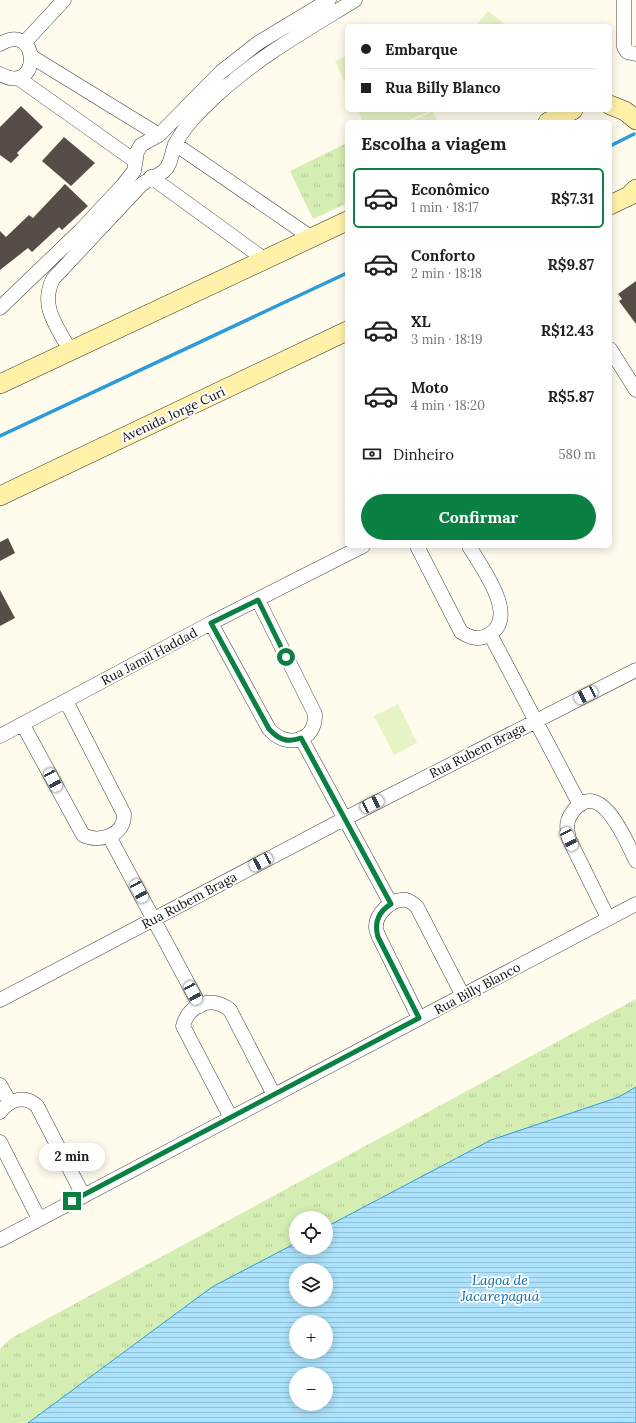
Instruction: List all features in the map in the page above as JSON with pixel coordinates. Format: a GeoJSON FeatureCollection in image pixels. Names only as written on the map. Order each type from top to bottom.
{"type":"FeatureCollection","features":[{"type":"Feature","properties":{"kind":"street"},"geometry":{"type":"LineString","coordinates":[[24,43],[64,0]]}},
{"type":"Feature","properties":{"kind":"street"},"geometry":{"type":"LineString","coordinates":[[0,308],[103,208],[134,171],[137,152],[141,145],[159,135],[221,72],[258,44],[328,0]]}},
{"type":"Feature","properties":{"kind":"street"},"geometry":{"type":"LineString","coordinates":[[70,351],[48,308],[47,298],[53,279],[113,214],[151,177],[164,171],[169,165],[175,144],[185,128],[218,94],[260,60],[355,0]]}},
{"type":"Feature","properties":{"kind":"street"},"geometry":{"type":"LineString","coordinates":[[624,0],[624,47],[627,52],[636,54]]}},
{"type":"Feature","properties":{"kind":"street"},"geometry":{"type":"LineString","coordinates":[[0,75],[9,78],[18,78],[29,69],[32,57],[30,49],[24,43],[15,39],[2,40]]}},
{"type":"Feature","properties":{"kind":"street"},"geometry":{"type":"LineString","coordinates":[[32,57],[159,135]]}},
{"type":"Feature","properties":{"kind":"street"},"geometry":{"type":"LineString","coordinates":[[18,78],[135,161]]}},
{"type":"Feature","properties":{"kind":"street"},"geometry":{"type":"LineString","coordinates":[[612,106],[625,111],[636,120]]}},
{"type":"Feature","properties":{"kind":"street"},"geometry":{"type":"LineString","coordinates":[[552,120],[569,112]]}},
{"type":"Feature","properties":{"kind":"street"},"geometry":{"type":"LineString","coordinates":[[175,144],[312,238]]}},
{"type":"Feature","properties":{"kind":"street"},"geometry":{"type":"LineString","coordinates":[[151,177],[264,259]]}},
{"type":"Feature","properties":{"kind":"street"},"geometry":{"type":"LineString","coordinates":[[612,204],[629,196],[636,189]]}},
{"type":"Feature","properties":{"kind":"street"},"geometry":{"type":"LineString","coordinates":[[0,384],[345,222]]}},
{"type":"Feature","properties":{"kind":"street","name":"Avenida Jorge Curi"},"geometry":{"type":"LineString","coordinates":[[0,496],[345,332]]}},
{"type":"Feature","properties":{"kind":"street"},"geometry":{"type":"LineString","coordinates":[[612,352],[636,390]]}},
{"type":"Feature","properties":{"kind":"street","name":"Rua Jamil Haddad"},"geometry":{"type":"LineString","coordinates":[[0,736],[211,623],[359,548]]}},
{"type":"Feature","properties":{"kind":"street"},"geometry":{"type":"LineString","coordinates":[[418,548],[462,632],[472,638],[490,634],[498,628],[502,618],[500,602],[470,548]]}},
{"type":"Feature","properties":{"kind":"street"},"geometry":{"type":"LineString","coordinates":[[211,623],[269,729],[275,736],[284,740],[292,741],[301,738],[311,732],[315,722],[315,714],[258,600]]}},
{"type":"Feature","properties":{"kind":"street"},"geometry":{"type":"LineString","coordinates":[[490,634],[580,805]]}},
{"type":"Feature","properties":{"kind":"street","name":"Rua Rubem Braga"},"geometry":{"type":"LineString","coordinates":[[0,1000],[344,818],[636,670]]}},
{"type":"Feature","properties":{"kind":"street"},"geometry":{"type":"LineString","coordinates":[[23,725],[83,835],[95,839],[109,836],[121,827],[124,814],[66,701]]}},
{"type":"Feature","properties":{"kind":"street"},"geometry":{"type":"LineString","coordinates":[[301,738],[391,904]]}},
{"type":"Feature","properties":{"kind":"street"},"geometry":{"type":"LineString","coordinates":[[608,918],[569,839],[566,827],[568,818],[580,805],[591,802],[604,806],[620,829],[636,861]]}},
{"type":"Feature","properties":{"kind":"street"},"geometry":{"type":"LineString","coordinates":[[109,836],[200,1006]]}},
{"type":"Feature","properties":{"kind":"street"},"geometry":{"type":"LineString","coordinates":[[419,1018],[378,937],[376,928],[377,919],[391,904],[406,900],[417,907],[463,996]]}},
{"type":"Feature","properties":{"kind":"street","name":"Rua Billy Blanco"},"geometry":{"type":"LineString","coordinates":[[0,1240],[636,904]]}},
{"type":"Feature","properties":{"kind":"street"},"geometry":{"type":"LineString","coordinates":[[231,1118],[183,1026],[185,1018],[191,1011],[200,1006],[208,1002],[218,1002],[230,1010],[274,1095]]}},
{"type":"Feature","properties":{"kind":"street"},"geometry":{"type":"LineString","coordinates":[[0,1085],[5,1107],[26,1099],[37,1106],[83,1195]]}},
{"type":"Feature","properties":{"kind":"street"},"geometry":{"type":"LineString","coordinates":[[0,1142],[38,1219]]}},
{"type":"Feature","properties":{"kind":"green space"},"geometry":{"type":"Polygon","coordinates":[[[488,11],[504,24],[478,24],[488,11]]]}},
{"type":"Feature","properties":{"kind":"green space"},"geometry":{"type":"Polygon","coordinates":[[[345,57],[345,82],[335,61],[345,57]]]}},
{"type":"Feature","properties":{"kind":"green space"},"geometry":{"type":"Polygon","coordinates":[[[359,112],[427,112],[409,120],[362,120],[359,112]]]}},
{"type":"Feature","properties":{"kind":"green space"},"geometry":{"type":"Polygon","coordinates":[[[433,112],[437,120],[414,120],[433,112]]]}},
{"type":"Feature","properties":{"kind":"green space"},"geometry":{"type":"Polygon","coordinates":[[[345,144],[345,204],[313,219],[290,171],[345,144]]]}},
{"type":"Feature","properties":{"kind":"green space"},"geometry":{"type":"Polygon","coordinates":[[[398,704],[417,743],[394,755],[374,716],[398,704]]]}},
{"type":"Feature","properties":{"kind":"green space"},"geometry":{"type":"Polygon","coordinates":[[[636,999],[636,1087],[619,1097],[491,1140],[333,1223],[333,1211],[289,1211],[289,1247],[212,1287],[28,1423],[0,1423],[0,1349],[10,1339],[636,999]]]}},
{"type":"Feature","properties":{"kind":"water","name":"Lagoa de Jacarepaguá"},"geometry":{"type":"Polygon","coordinates":[[[636,1087],[636,1423],[28,1423],[212,1287],[289,1247],[289,1255],[333,1255],[333,1223],[491,1140],[619,1097],[636,1087]]]}},
{"type":"Feature","properties":{"kind":"building"},"geometry":{"type":"Polygon","coordinates":[[[21,106],[43,127],[17,153],[19,155],[11,163],[0,155],[0,127],[21,106]]]}},
{"type":"Feature","properties":{"kind":"building"},"geometry":{"type":"Polygon","coordinates":[[[64,137],[95,163],[71,186],[42,161],[64,137]]]}},
{"type":"Feature","properties":{"kind":"building"},"geometry":{"type":"Polygon","coordinates":[[[65,184],[88,206],[62,230],[59,227],[32,252],[28,248],[0,270],[0,231],[6,237],[29,215],[33,218],[65,184]]]}},
{"type":"Feature","properties":{"kind":"building"},"geometry":{"type":"Polygon","coordinates":[[[636,281],[636,324],[619,301],[622,299],[618,294],[636,281]]]}},
{"type":"Feature","properties":{"kind":"building"},"geometry":{"type":"Polygon","coordinates":[[[8,538],[15,553],[0,561],[0,542],[8,538]]]}},
{"type":"Feature","properties":{"kind":"building"},"geometry":{"type":"Polygon","coordinates":[[[0,590],[15,618],[0,626],[0,590]]]}},
{"type":"Feature","properties":{"kind":"waterway"},"geometry":{"type":"LineString","coordinates":[[612,145],[634,134]]}},
{"type":"Feature","properties":{"kind":"waterway"},"geometry":{"type":"LineString","coordinates":[[0,436],[345,274]]}},
{"type":"Feature","properties":{"kind":"route"},"geometry":{"type":"LineString","coordinates":[[72,1201],[419,1018],[378,937],[376,928],[377,919],[391,904],[301,738],[292,741],[284,740],[275,736],[269,729],[211,623],[258,600],[286,657]]}}]}
